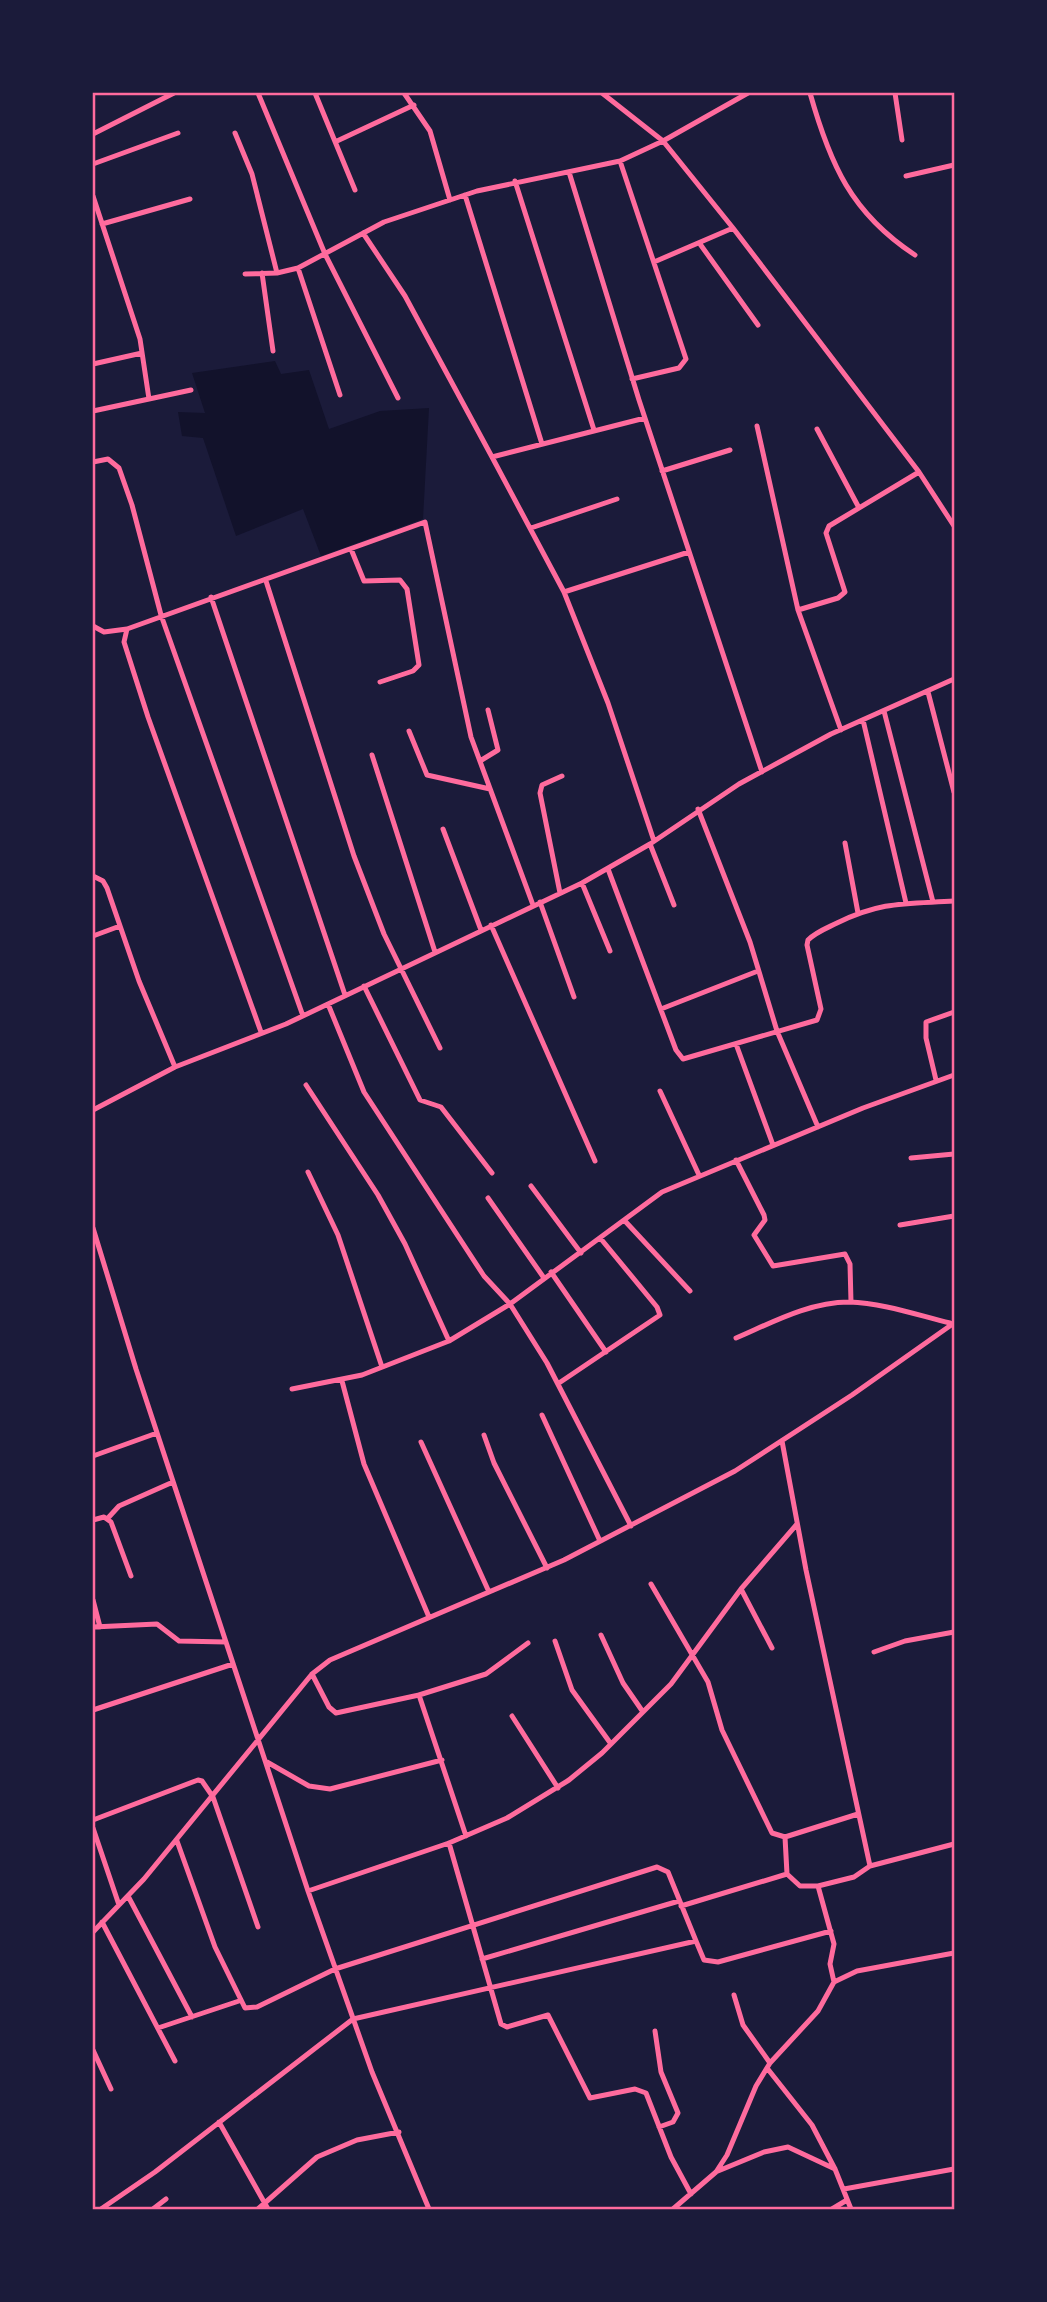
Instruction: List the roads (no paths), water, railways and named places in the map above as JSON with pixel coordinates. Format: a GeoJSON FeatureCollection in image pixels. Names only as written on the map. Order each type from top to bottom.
{"type":"FeatureCollection","features":[{"type":"Feature","properties":{"kind":"street"},"geometry":{"type":"LineString","coordinates":[[155,93],[160,101]]}},
{"type":"Feature","properties":{"kind":"street"},"geometry":{"type":"LineString","coordinates":[[93,134],[174,93]]}},
{"type":"Feature","properties":{"kind":"street"},"geometry":{"type":"LineString","coordinates":[[258,93],[325,254],[398,398]]}},
{"type":"Feature","properties":{"kind":"street"},"geometry":{"type":"LineString","coordinates":[[315,93],[355,190]]}},
{"type":"Feature","properties":{"kind":"street"},"geometry":{"type":"LineString","coordinates":[[404,93],[430,131],[450,200]]}},
{"type":"Feature","properties":{"kind":"street"},"geometry":{"type":"LineString","coordinates":[[602,93],[663,141],[733,228],[919,472],[954,526]]}},
{"type":"Feature","properties":{"kind":"street"},"geometry":{"type":"LineString","coordinates":[[245,274],[277,273],[298,268],[383,222],[465,195],[515,181],[620,161],[663,141],[735,96],[748,93]]}},
{"type":"Feature","properties":{"kind":"street"},"geometry":{"type":"LineString","coordinates":[[810,93],[825,145],[842,182],[888,237],[915,255]]}},
{"type":"Feature","properties":{"kind":"street"},"geometry":{"type":"LineString","coordinates":[[895,93],[902,140]]}},
{"type":"Feature","properties":{"kind":"street"},"geometry":{"type":"LineString","coordinates":[[337,141],[414,105]]}},
{"type":"Feature","properties":{"kind":"street"},"geometry":{"type":"LineString","coordinates":[[93,164],[178,133]]}},
{"type":"Feature","properties":{"kind":"street"},"geometry":{"type":"LineString","coordinates":[[235,134],[252,174],[277,273]]}},
{"type":"Feature","properties":{"kind":"street"},"geometry":{"type":"LineString","coordinates":[[620,161],[685,363],[679,368],[632,379]]}},
{"type":"Feature","properties":{"kind":"street"},"geometry":{"type":"LineString","coordinates":[[906,176],[954,165]]}},
{"type":"Feature","properties":{"kind":"street"},"geometry":{"type":"LineString","coordinates":[[569,172],[632,379],[762,772]]}},
{"type":"Feature","properties":{"kind":"street"},"geometry":{"type":"LineString","coordinates":[[515,181],[594,430]]}},
{"type":"Feature","properties":{"kind":"street"},"geometry":{"type":"LineString","coordinates":[[465,195],[542,444]]}},
{"type":"Feature","properties":{"kind":"street"},"geometry":{"type":"LineString","coordinates":[[93,197],[142,353],[149,399]]}},
{"type":"Feature","properties":{"kind":"street"},"geometry":{"type":"LineString","coordinates":[[102,224],[190,199]]}},
{"type":"Feature","properties":{"kind":"street"},"geometry":{"type":"LineString","coordinates":[[654,262],[733,228]]}},
{"type":"Feature","properties":{"kind":"street"},"geometry":{"type":"LineString","coordinates":[[363,233],[405,296],[564,592],[608,703],[674,905]]}},
{"type":"Feature","properties":{"kind":"street"},"geometry":{"type":"LineString","coordinates":[[700,244],[758,325]]}},
{"type":"Feature","properties":{"kind":"street"},"geometry":{"type":"LineString","coordinates":[[298,268],[340,395]]}},
{"type":"Feature","properties":{"kind":"street"},"geometry":{"type":"LineString","coordinates":[[262,273],[273,351]]}},
{"type":"Feature","properties":{"kind":"street"},"geometry":{"type":"LineString","coordinates":[[93,364],[142,353]]}},
{"type":"Feature","properties":{"kind":"street"},"geometry":{"type":"LineString","coordinates":[[93,411],[191,390]]}},
{"type":"Feature","properties":{"kind":"street"},"geometry":{"type":"LineString","coordinates":[[492,457],[645,418]]}},
{"type":"Feature","properties":{"kind":"street"},"geometry":{"type":"LineString","coordinates":[[757,426],[798,610],[841,730]]}},
{"type":"Feature","properties":{"kind":"street"},"geometry":{"type":"LineString","coordinates":[[817,429],[858,506]]}},
{"type":"Feature","properties":{"kind":"street"},"geometry":{"type":"LineString","coordinates":[[662,471],[730,450]]}},
{"type":"Feature","properties":{"kind":"street"},"geometry":{"type":"LineString","coordinates":[[93,462],[108,459],[119,468],[132,505],[160,615],[303,1016]]}},
{"type":"Feature","properties":{"kind":"street"},"geometry":{"type":"LineString","coordinates":[[798,610],[838,598],[845,592],[826,529],[858,506],[919,472]]}},
{"type":"Feature","properties":{"kind":"street"},"geometry":{"type":"LineString","coordinates":[[531,528],[617,499]]}},
{"type":"Feature","properties":{"kind":"street"},"geometry":{"type":"LineString","coordinates":[[93,626],[104,632],[127,629],[425,522],[460,695],[480,761],[574,997]]}},
{"type":"Feature","properties":{"kind":"street"},"geometry":{"type":"LineString","coordinates":[[351,549],[364,581],[400,580],[407,589],[419,665],[413,671],[380,682]]}},
{"type":"Feature","properties":{"kind":"street"},"geometry":{"type":"LineString","coordinates":[[564,592],[689,552]]}},
{"type":"Feature","properties":{"kind":"street"},"geometry":{"type":"LineString","coordinates":[[266,581],[354,856],[383,934],[440,1048]]}},
{"type":"Feature","properties":{"kind":"street"},"geometry":{"type":"LineString","coordinates":[[212,597],[345,995]]}},
{"type":"Feature","properties":{"kind":"street"},"geometry":{"type":"LineString","coordinates":[[127,629],[124,642],[148,717],[261,1032]]}},
{"type":"Feature","properties":{"kind":"street"},"geometry":{"type":"LineString","coordinates":[[93,1110],[174,1067],[303,1016],[582,883],[652,843],[698,809],[762,772],[841,730],[954,679]]}},
{"type":"Feature","properties":{"kind":"street"},"geometry":{"type":"LineString","coordinates":[[928,692],[954,792]]}},
{"type":"Feature","properties":{"kind":"street"},"geometry":{"type":"LineString","coordinates":[[480,761],[498,750],[488,710]]}},
{"type":"Feature","properties":{"kind":"street"},"geometry":{"type":"LineString","coordinates":[[884,711],[933,902]]}},
{"type":"Feature","properties":{"kind":"street"},"geometry":{"type":"LineString","coordinates":[[863,720],[906,903]]}},
{"type":"Feature","properties":{"kind":"street"},"geometry":{"type":"LineString","coordinates":[[410,731],[427,775],[490,789]]}},
{"type":"Feature","properties":{"kind":"street"},"geometry":{"type":"LineString","coordinates":[[372,755],[435,953]]}},
{"type":"Feature","properties":{"kind":"street"},"geometry":{"type":"LineString","coordinates":[[560,893],[540,793],[542,785],[562,776]]}},
{"type":"Feature","properties":{"kind":"street"},"geometry":{"type":"LineString","coordinates":[[698,809],[750,942],[777,1031],[818,1126]]}},
{"type":"Feature","properties":{"kind":"street"},"geometry":{"type":"LineString","coordinates":[[443,830],[481,930]]}},
{"type":"Feature","properties":{"kind":"street"},"geometry":{"type":"LineString","coordinates":[[845,844],[858,913]]}},
{"type":"Feature","properties":{"kind":"street"},"geometry":{"type":"LineString","coordinates":[[608,869],[676,1051],[683,1059],[817,1020],[821,1016],[809,962],[808,940],[858,913],[888,903],[954,901]]}},
{"type":"Feature","properties":{"kind":"street"},"geometry":{"type":"LineString","coordinates":[[93,876],[103,881],[107,888],[174,1067]]}},
{"type":"Feature","properties":{"kind":"street"},"geometry":{"type":"LineString","coordinates":[[582,883],[610,951]]}},
{"type":"Feature","properties":{"kind":"street"},"geometry":{"type":"LineString","coordinates":[[491,925],[595,1161]]}},
{"type":"Feature","properties":{"kind":"street"},"geometry":{"type":"LineString","coordinates":[[93,936],[120,926]]}},
{"type":"Feature","properties":{"kind":"street"},"geometry":{"type":"LineString","coordinates":[[661,1009],[758,971]]}},
{"type":"Feature","properties":{"kind":"street"},"geometry":{"type":"LineString","coordinates":[[364,986],[420,1100],[441,1107],[492,1173]]}},
{"type":"Feature","properties":{"kind":"street"},"geometry":{"type":"LineString","coordinates":[[327,1004],[364,1092],[484,1276],[510,1304],[559,1382],[631,1526]]}},
{"type":"Feature","properties":{"kind":"street"},"geometry":{"type":"LineString","coordinates":[[936,1080],[926,1038],[926,1022],[954,1012]]}},
{"type":"Feature","properties":{"kind":"street"},"geometry":{"type":"LineString","coordinates":[[736,1044],[773,1145]]}},
{"type":"Feature","properties":{"kind":"street"},"geometry":{"type":"LineString","coordinates":[[292,1389],[342,1381],[449,1341],[510,1304],[662,1192],[818,1126],[954,1075]]}},
{"type":"Feature","properties":{"kind":"street"},"geometry":{"type":"LineString","coordinates":[[306,1085],[378,1195],[405,1244],[449,1341]]}},
{"type":"Feature","properties":{"kind":"street"},"geometry":{"type":"LineString","coordinates":[[660,1091],[699,1175]]}},
{"type":"Feature","properties":{"kind":"street"},"geometry":{"type":"LineString","coordinates":[[911,1158],[954,1154]]}},
{"type":"Feature","properties":{"kind":"street"},"geometry":{"type":"LineString","coordinates":[[736,1160],[764,1215],[765,1220],[754,1235],[773,1266],[845,1254],[850,1264],[850,1302]]}},
{"type":"Feature","properties":{"kind":"street"},"geometry":{"type":"LineString","coordinates":[[308,1172],[338,1235],[382,1367]]}},
{"type":"Feature","properties":{"kind":"street"},"geometry":{"type":"LineString","coordinates":[[531,1186],[581,1252]]}},
{"type":"Feature","properties":{"kind":"street"},"geometry":{"type":"LineString","coordinates":[[488,1198],[544,1278]]}},
{"type":"Feature","properties":{"kind":"street"},"geometry":{"type":"LineString","coordinates":[[900,1226],[954,1216]]}},
{"type":"Feature","properties":{"kind":"street"},"geometry":{"type":"LineString","coordinates":[[624,1220],[690,1291]]}},
{"type":"Feature","properties":{"kind":"street"},"geometry":{"type":"LineString","coordinates":[[93,1228],[157,1433],[268,1762],[308,1891],[353,2019],[429,2209]]}},
{"type":"Feature","properties":{"kind":"street"},"geometry":{"type":"LineString","coordinates":[[559,1382],[656,1320],[660,1312],[601,1239]]}},
{"type":"Feature","properties":{"kind":"street"},"geometry":{"type":"LineString","coordinates":[[551,1272],[606,1352]]}},
{"type":"Feature","properties":{"kind":"street"},"geometry":{"type":"LineString","coordinates":[[736,1338],[793,1313],[850,1302],[887,1307],[952,1323]]}},
{"type":"Feature","properties":{"kind":"street"},"geometry":{"type":"LineString","coordinates":[[93,1932],[177,1841],[312,1674],[330,1660],[547,1568],[735,1471],[852,1395],[952,1323]]}},
{"type":"Feature","properties":{"kind":"street"},"geometry":{"type":"LineString","coordinates":[[342,1381],[364,1464],[429,1617]]}},
{"type":"Feature","properties":{"kind":"street"},"geometry":{"type":"LineString","coordinates":[[542,1415],[600,1541]]}},
{"type":"Feature","properties":{"kind":"street"},"geometry":{"type":"LineString","coordinates":[[93,1457],[157,1433]]}},
{"type":"Feature","properties":{"kind":"street"},"geometry":{"type":"LineString","coordinates":[[484,1435],[494,1463],[547,1568]]}},
{"type":"Feature","properties":{"kind":"street"},"geometry":{"type":"LineString","coordinates":[[782,1441],[797,1524],[870,1866]]}},
{"type":"Feature","properties":{"kind":"street"},"geometry":{"type":"LineString","coordinates":[[421,1442],[489,1592]]}},
{"type":"Feature","properties":{"kind":"street"},"geometry":{"type":"LineString","coordinates":[[93,1520],[108,1518],[119,1506],[173,1482]]}},
{"type":"Feature","properties":{"kind":"street"},"geometry":{"type":"LineString","coordinates":[[108,1518],[131,1576]]}},
{"type":"Feature","properties":{"kind":"street"},"geometry":{"type":"LineString","coordinates":[[308,1891],[466,1836],[507,1818],[558,1788],[611,1744],[671,1684],[741,1588],[797,1524]]}},
{"type":"Feature","properties":{"kind":"street"},"geometry":{"type":"LineString","coordinates":[[651,1584],[708,1682],[722,1730],[772,1833],[785,1837],[858,1814]]}},
{"type":"Feature","properties":{"kind":"street"},"geometry":{"type":"LineString","coordinates":[[741,1588],[772,1648]]}},
{"type":"Feature","properties":{"kind":"street"},"geometry":{"type":"LineString","coordinates":[[93,1600],[96,1627],[157,1624],[179,1641],[226,1642]]}},
{"type":"Feature","properties":{"kind":"street"},"geometry":{"type":"LineString","coordinates":[[874,1652],[905,1641],[954,1632]]}},
{"type":"Feature","properties":{"kind":"street"},"geometry":{"type":"LineString","coordinates":[[601,1634],[623,1683],[643,1712]]}},
{"type":"Feature","properties":{"kind":"street"},"geometry":{"type":"LineString","coordinates":[[555,1641],[572,1690],[611,1744]]}},
{"type":"Feature","properties":{"kind":"street"},"geometry":{"type":"LineString","coordinates":[[312,1674],[329,1707],[336,1713],[419,1695],[486,1674],[528,1643]]}},
{"type":"Feature","properties":{"kind":"street"},"geometry":{"type":"LineString","coordinates":[[93,1710],[233,1664]]}},
{"type":"Feature","properties":{"kind":"street"},"geometry":{"type":"LineString","coordinates":[[419,1695],[466,1836]]}},
{"type":"Feature","properties":{"kind":"street"},"geometry":{"type":"LineString","coordinates":[[512,1716],[558,1788]]}},
{"type":"Feature","properties":{"kind":"street"},"geometry":{"type":"LineString","coordinates":[[268,1762],[309,1786],[330,1789],[442,1760]]}},
{"type":"Feature","properties":{"kind":"street"},"geometry":{"type":"LineString","coordinates":[[93,1820],[198,1780],[206,1784],[214,1797],[258,1927]]}},
{"type":"Feature","properties":{"kind":"street"},"geometry":{"type":"LineString","coordinates":[[93,1828],[119,1905]]}},
{"type":"Feature","properties":{"kind":"street"},"geometry":{"type":"LineString","coordinates":[[785,1837],[787,1874],[800,1886],[818,1886],[854,1877],[870,1866],[954,1844]]}},
{"type":"Feature","properties":{"kind":"street"},"geometry":{"type":"LineString","coordinates":[[177,1841],[203,1917],[239,2001],[245,2008],[257,2007],[335,1969],[657,1867],[668,1872],[704,1960],[718,1962],[831,1931]]}},
{"type":"Feature","properties":{"kind":"street"},"geometry":{"type":"LineString","coordinates":[[449,1843],[503,2026],[548,2015],[590,2098],[641,2090],[650,2101],[659,2127],[691,2194]]}},
{"type":"Feature","properties":{"kind":"street"},"geometry":{"type":"LineString","coordinates":[[482,1959],[787,1874]]}},
{"type":"Feature","properties":{"kind":"street"},"geometry":{"type":"LineString","coordinates":[[673,2209],[716,2172],[727,2155],[769,2066],[818,2011],[834,1982],[831,1931],[818,1886]]}},
{"type":"Feature","properties":{"kind":"street"},"geometry":{"type":"LineString","coordinates":[[128,1896],[192,2017]]}},
{"type":"Feature","properties":{"kind":"street"},"geometry":{"type":"LineString","coordinates":[[102,1922],[175,2061]]}},
{"type":"Feature","properties":{"kind":"street"},"geometry":{"type":"LineString","coordinates":[[101,2209],[353,2019],[696,1941]]}},
{"type":"Feature","properties":{"kind":"street"},"geometry":{"type":"LineString","coordinates":[[834,1982],[857,1971],[954,1952]]}},
{"type":"Feature","properties":{"kind":"street"},"geometry":{"type":"LineString","coordinates":[[734,1995],[743,2025],[812,2125],[835,2169],[851,2209]]}},
{"type":"Feature","properties":{"kind":"street"},"geometry":{"type":"LineString","coordinates":[[158,2028],[239,2001]]}},
{"type":"Feature","properties":{"kind":"street"},"geometry":{"type":"LineString","coordinates":[[654,2031],[661,2072],[678,2113],[673,2122],[659,2127]]}},
{"type":"Feature","properties":{"kind":"street"},"geometry":{"type":"LineString","coordinates":[[93,2050],[111,2089]]}},
{"type":"Feature","properties":{"kind":"street"},"geometry":{"type":"LineString","coordinates":[[219,2122],[267,2207]]}},
{"type":"Feature","properties":{"kind":"street"},"geometry":{"type":"LineString","coordinates":[[258,2209],[267,2207],[317,2157],[357,2140],[398,2132]]}},
{"type":"Feature","properties":{"kind":"street"},"geometry":{"type":"LineString","coordinates":[[716,2172],[764,2152],[789,2147],[835,2169]]}},
{"type":"Feature","properties":{"kind":"street"},"geometry":{"type":"LineString","coordinates":[[844,2189],[954,2169]]}},
{"type":"Feature","properties":{"kind":"street"},"geometry":{"type":"LineString","coordinates":[[153,2209],[166,2199]]}},
{"type":"Feature","properties":{"kind":"street"},"geometry":{"type":"LineString","coordinates":[[832,2209],[847,2200]]}}]}
